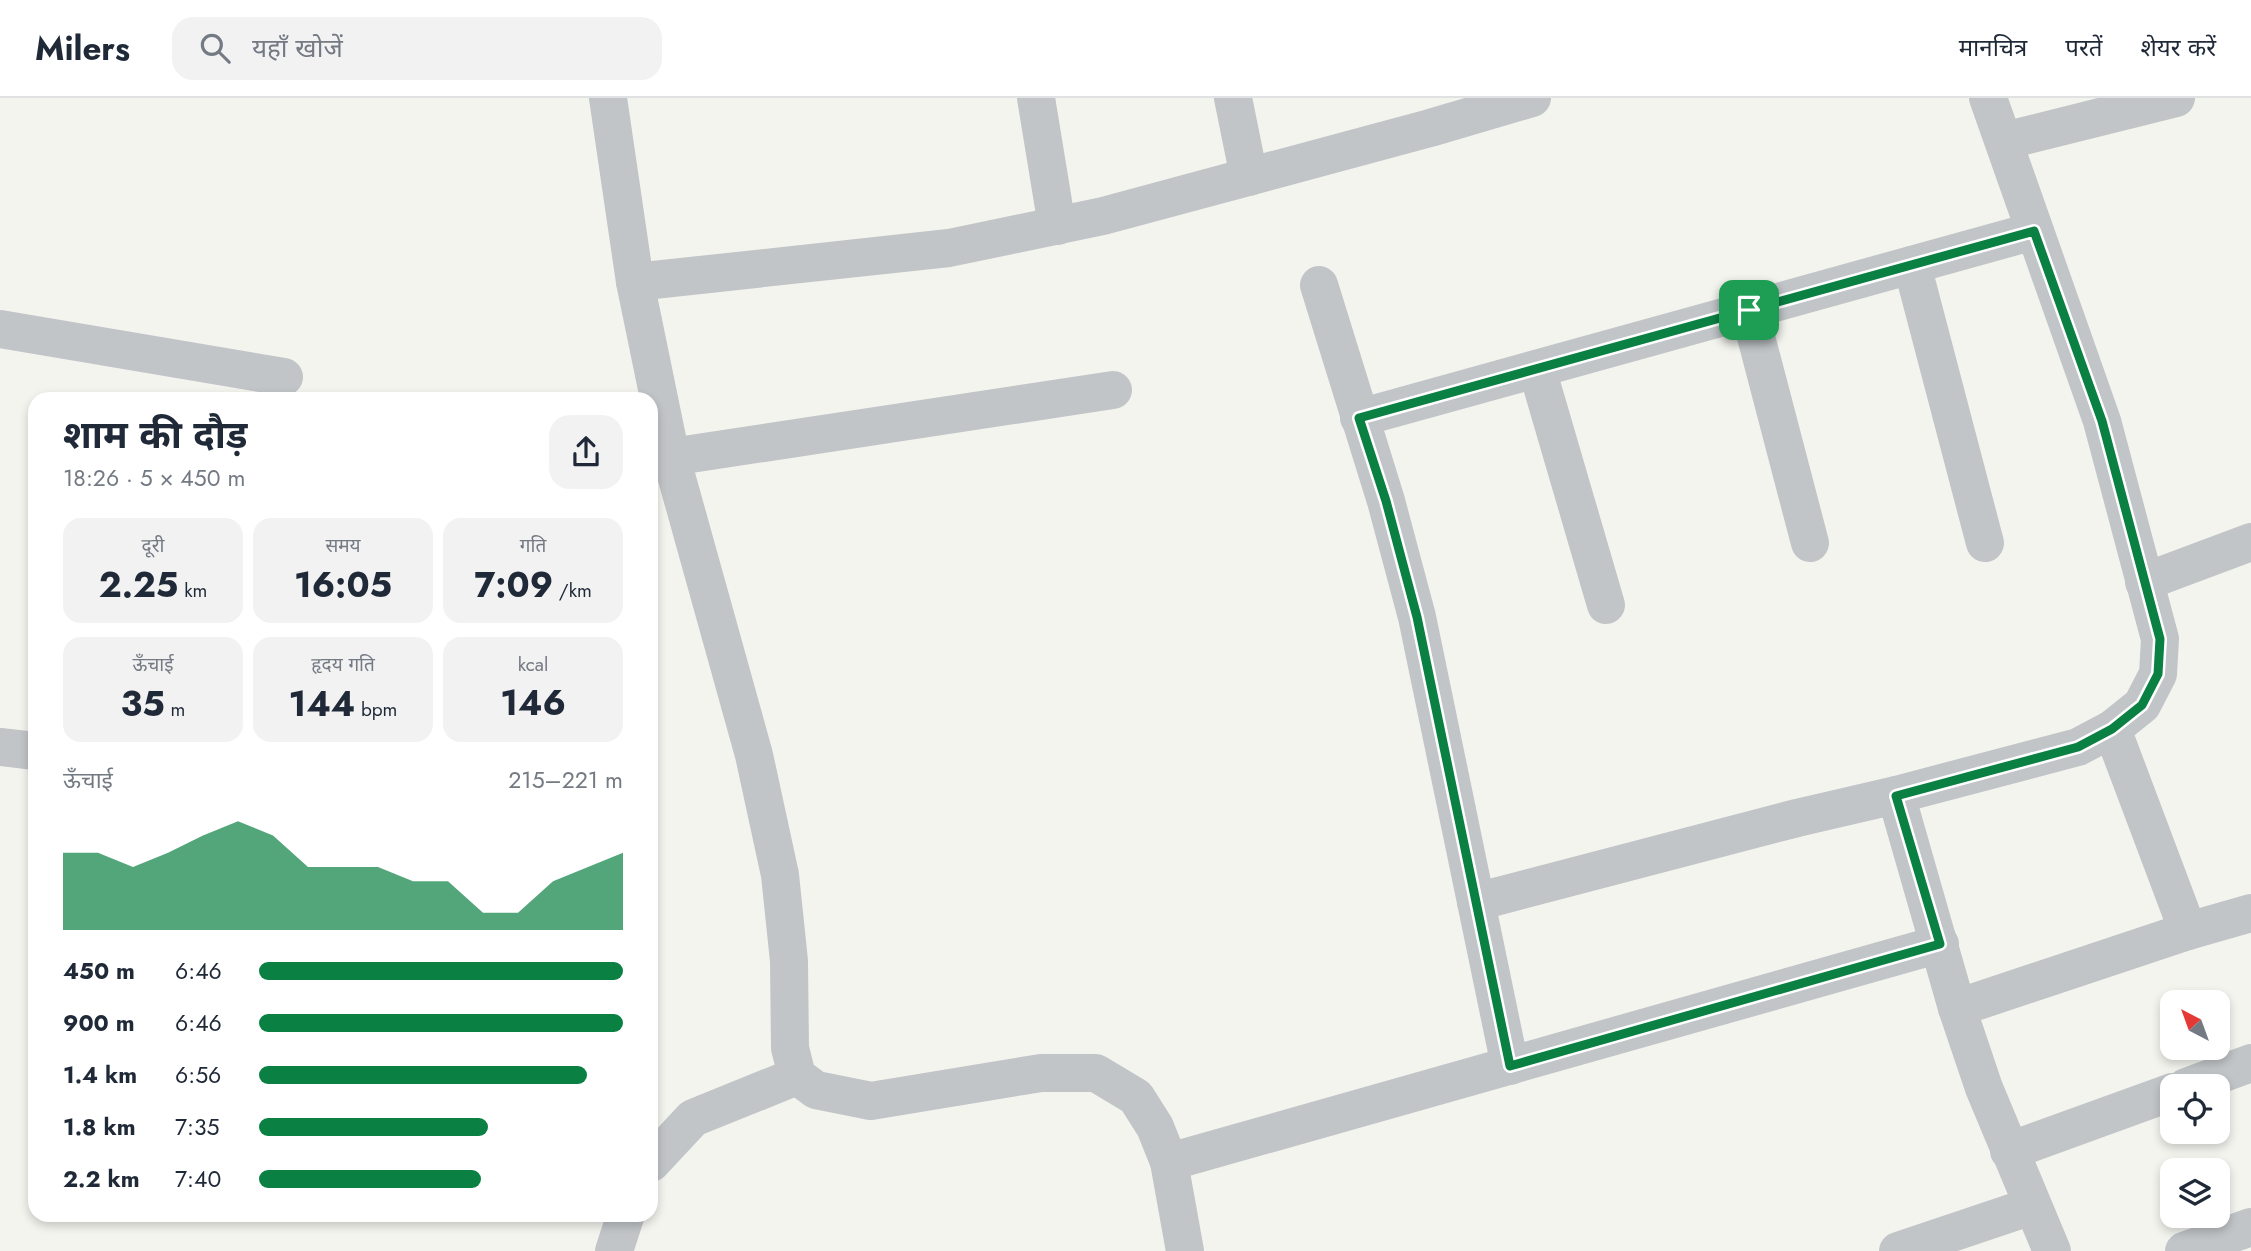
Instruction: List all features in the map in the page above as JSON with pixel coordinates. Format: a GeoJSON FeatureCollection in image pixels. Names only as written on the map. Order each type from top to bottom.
{"type":"FeatureCollection","features":[{"type":"Feature","properties":{"kind":"street"},"geometry":{"type":"LineString","coordinates":[[608,98],[635,282],[658,392]]}},
{"type":"Feature","properties":{"kind":"street"},"geometry":{"type":"LineString","coordinates":[[1036,98],[1057,226]]}},
{"type":"Feature","properties":{"kind":"street"},"geometry":{"type":"LineString","coordinates":[[1233,98],[1249,177]]}},
{"type":"Feature","properties":{"kind":"street"},"geometry":{"type":"LineString","coordinates":[[635,282],[949,248],[1057,226],[1249,177],[1427,113],[1532,98]]}},
{"type":"Feature","properties":{"kind":"street"},"geometry":{"type":"LineString","coordinates":[[1476,902],[2078,747],[2112,729],[2142,705],[2158,674],[2160,639],[2102,421],[1988,98]]}},
{"type":"Feature","properties":{"kind":"street"},"geometry":{"type":"LineString","coordinates":[[2004,141],[2176,98]]}},
{"type":"Feature","properties":{"kind":"street"},"geometry":{"type":"LineString","coordinates":[[1359,418],[2034,231]]}},
{"type":"Feature","properties":{"kind":"street"},"geometry":{"type":"LineString","coordinates":[[1912,265],[1985,543]]}},
{"type":"Feature","properties":{"kind":"street"},"geometry":{"type":"LineString","coordinates":[[1319,285],[1386,501],[1417,617],[1510,1066]]}},
{"type":"Feature","properties":{"kind":"street"},"geometry":{"type":"LineString","coordinates":[[1749,310],[1810,543]]}},
{"type":"Feature","properties":{"kind":"street"},"geometry":{"type":"LineString","coordinates":[[0,329],[284,377]]}},
{"type":"Feature","properties":{"kind":"street"},"geometry":{"type":"LineString","coordinates":[[1537,369],[1606,605]]}},
{"type":"Feature","properties":{"kind":"street"},"geometry":{"type":"LineString","coordinates":[[671,457],[1113,390]]}},
{"type":"Feature","properties":{"kind":"street"},"geometry":{"type":"LineString","coordinates":[[658,394],[671,457],[754,755],[773,840],[780,875],[789,961],[790,1048],[797,1076],[816,1090],[872,1101],[1041,1073],[1096,1073],[1136,1097],[1155,1127],[1169,1162],[1185,1251]]}},
{"type":"Feature","properties":{"kind":"street"},"geometry":{"type":"LineString","coordinates":[[2144,582],[2251,542]]}},
{"type":"Feature","properties":{"kind":"street"},"geometry":{"type":"LineString","coordinates":[[2112,729],[2188,931]]}},
{"type":"Feature","properties":{"kind":"street"},"geometry":{"type":"LineString","coordinates":[[0,747],[28,750]]}},
{"type":"Feature","properties":{"kind":"street"},"geometry":{"type":"LineString","coordinates":[[1896,796],[1983,1088],[2052,1251]]}},
{"type":"Feature","properties":{"kind":"street"},"geometry":{"type":"LineString","coordinates":[[1957,1007],[2251,913]]}},
{"type":"Feature","properties":{"kind":"street"},"geometry":{"type":"LineString","coordinates":[[1169,1162],[1940,944]]}},
{"type":"Feature","properties":{"kind":"street"},"geometry":{"type":"LineString","coordinates":[[2221,1074],[2251,1063]]}},
{"type":"Feature","properties":{"kind":"street"},"geometry":{"type":"LineString","coordinates":[[658,1156],[694,1118],[797,1076]]}},
{"type":"Feature","properties":{"kind":"street"},"geometry":{"type":"LineString","coordinates":[[2009,1151],[2160,1096]]}},
{"type":"Feature","properties":{"kind":"street"},"geometry":{"type":"LineString","coordinates":[[1898,1251],[2032,1206]]}},
{"type":"Feature","properties":{"kind":"street"},"geometry":{"type":"LineString","coordinates":[[614,1251],[623,1222]]}},
{"type":"Feature","properties":{"kind":"street"},"geometry":{"type":"LineString","coordinates":[[2184,1251],[2251,1227]]}},
{"type":"Feature","properties":{"kind":"route"},"geometry":{"type":"LineString","coordinates":[[2034,231],[2102,421],[2160,639],[2158,674],[2142,705],[2112,729],[2078,747],[1896,796],[1940,944],[1510,1066],[1417,617],[1386,501],[1359,418],[1749,310],[2034,231]]}}]}
